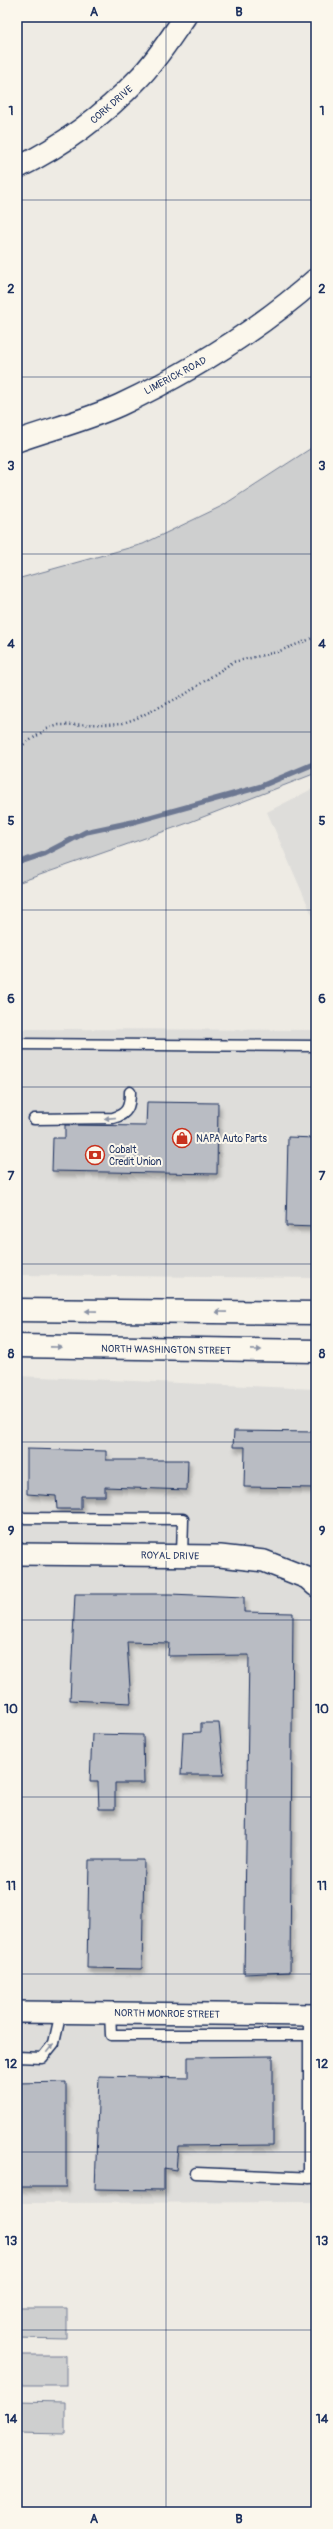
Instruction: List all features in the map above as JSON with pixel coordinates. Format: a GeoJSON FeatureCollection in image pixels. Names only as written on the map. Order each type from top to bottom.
{"type":"FeatureCollection","features":[{"type":"Feature","properties":{"kind":"main road"},"geometry":{"type":"LineString","coordinates":[[17,1310],[316,1313]]}},
{"type":"Feature","properties":{"kind":"main road","name":"NORTH WASHINGTON STREET"},"geometry":{"type":"LineString","coordinates":[[17,1346],[316,1351]]}},
{"type":"Feature","properties":{"kind":"street","name":"CORK DRIVE"},"geometry":{"type":"LineString","coordinates":[[17,168],[43,155],[98,117],[140,78],[185,17]]}},
{"type":"Feature","properties":{"kind":"street","name":"LIMERICK ROAD"},"geometry":{"type":"LineString","coordinates":[[17,442],[119,405],[207,358],[290,302],[316,279]]}},
{"type":"Feature","properties":{"kind":"street","name":"ROYAL DRIVE"},"geometry":{"type":"LineString","coordinates":[[17,1554],[182,1555],[264,1561],[307,1578],[316,1586]]}},
{"type":"Feature","properties":{"kind":"street","name":"NORTH MONROE STREET"},"geometry":{"type":"LineString","coordinates":[[17,2012],[154,2012],[311,2021]]}},
{"type":"Feature","properties":{"kind":"lane"},"geometry":{"type":"LineString","coordinates":[[17,1044],[316,1046]]}},
{"type":"Feature","properties":{"kind":"lane"},"geometry":{"type":"LineString","coordinates":[[34,1119],[113,1118],[121,1116],[127,1112],[130,1105],[130,1092]]}},
{"type":"Feature","properties":{"kind":"lane"},"geometry":{"type":"LineString","coordinates":[[17,1518],[183,1520],[182,1555]]}},
{"type":"Feature","properties":{"kind":"lane"},"geometry":{"type":"LineString","coordinates":[[17,2057],[42,2058],[54,2043],[61,2012]]}},
{"type":"Feature","properties":{"kind":"lane"},"geometry":{"type":"LineString","coordinates":[[110,2012],[111,2035],[153,2035],[311,2021],[313,2178],[196,2174]]}},
{"type":"Feature","properties":{"kind":"lane"},"geometry":{"type":"LineString","coordinates":[[153,2035],[154,2012]]}},
{"type":"Feature","properties":{"kind":"path"},"geometry":{"type":"LineString","coordinates":[[17,749],[47,729],[59,725],[107,724],[137,718],[184,695],[233,662],[277,652],[316,637]]}},
{"type":"Feature","properties":{"kind":"shaded area"},"geometry":{"type":"Polygon","coordinates":[[[316,445],[316,773],[185,824],[17,883],[17,579],[143,544],[222,506],[316,445]]]}},
{"type":"Feature","properties":{"kind":"shaded area"},"geometry":{"type":"Polygon","coordinates":[[[316,787],[316,924],[267,812],[316,787]]]}},
{"type":"Feature","properties":{"kind":"shaded area"},"geometry":{"type":"Polygon","coordinates":[[[17,1029],[316,1030],[316,1278],[17,1275],[17,1029]]]}},
{"type":"Feature","properties":{"kind":"shaded area"},"geometry":{"type":"Polygon","coordinates":[[[17,1376],[316,1389],[316,2202],[17,2203],[17,1376]]]}},
{"type":"Feature","properties":{"kind":"shaded area"},"geometry":{"type":"Polygon","coordinates":[[[17,2308],[67,2308],[67,2339],[17,2338],[17,2308]]]}},
{"type":"Feature","properties":{"kind":"shaded area"},"geometry":{"type":"Polygon","coordinates":[[[17,2355],[66,2355],[66,2385],[17,2385],[17,2355]]]}},
{"type":"Feature","properties":{"kind":"shaded area"},"geometry":{"type":"Polygon","coordinates":[[[17,2401],[65,2402],[65,2434],[17,2433],[17,2401]]]}},
{"type":"Feature","properties":{"kind":"building"},"geometry":{"type":"Polygon","coordinates":[[[147,1102],[218,1103],[217,1174],[52,1171],[53,1138],[65,1138],[65,1125],[146,1126],[147,1102]]]}},
{"type":"Feature","properties":{"kind":"building"},"geometry":{"type":"Polygon","coordinates":[[[288,1137],[316,1138],[316,1227],[286,1226],[288,1137]]]}},
{"type":"Feature","properties":{"kind":"building"},"geometry":{"type":"Polygon","coordinates":[[[234,1431],[316,1432],[316,1488],[244,1487],[245,1447],[233,1447],[234,1431]]]}},
{"type":"Feature","properties":{"kind":"building"},"geometry":{"type":"Polygon","coordinates":[[[27,1449],[106,1451],[106,1460],[188,1460],[187,1490],[105,1487],[105,1496],[81,1496],[81,1509],[57,1509],[56,1496],[27,1494],[27,1449]]]}},
{"type":"Feature","properties":{"kind":"building"},"geometry":{"type":"Polygon","coordinates":[[[75,1594],[170,1594],[244,1597],[244,1612],[293,1613],[290,1972],[244,1974],[249,1655],[168,1656],[169,1643],[127,1642],[131,1703],[70,1700],[75,1594]]]}},
{"type":"Feature","properties":{"kind":"building"},"geometry":{"type":"Polygon","coordinates":[[[201,1723],[219,1723],[224,1775],[181,1775],[183,1733],[201,1732],[201,1723]]]}},
{"type":"Feature","properties":{"kind":"building"},"geometry":{"type":"Polygon","coordinates":[[[92,1734],[143,1735],[144,1783],[115,1783],[115,1809],[99,1809],[98,1782],[90,1782],[92,1734]]]}},
{"type":"Feature","properties":{"kind":"building"},"geometry":{"type":"Polygon","coordinates":[[[89,1860],[144,1860],[142,1969],[87,1968],[89,1860]]]}},
{"type":"Feature","properties":{"kind":"building"},"geometry":{"type":"Polygon","coordinates":[[[273,2056],[273,2145],[178,2146],[176,2170],[164,2168],[164,2190],[95,2189],[99,2076],[188,2078],[188,2057],[273,2056]]]}},
{"type":"Feature","properties":{"kind":"building"},"geometry":{"type":"Polygon","coordinates":[[[66,2082],[66,2187],[17,2187],[17,2083],[66,2082]]]}},
{"type":"Feature","properties":{"kind":"waterway"},"geometry":{"type":"LineString","coordinates":[[17,863],[44,854],[86,832],[133,822],[259,787],[316,763]]}},
{"type":"Feature","properties":{"kind":"place","name":"NAPA Auto Parts"},"geometry":{"type":"Point","coordinates":[182,1138]}},
{"type":"Feature","properties":{"kind":"place","name":"Cobalt Credit Union"},"geometry":{"type":"Point","coordinates":[95,1155]}}]}
